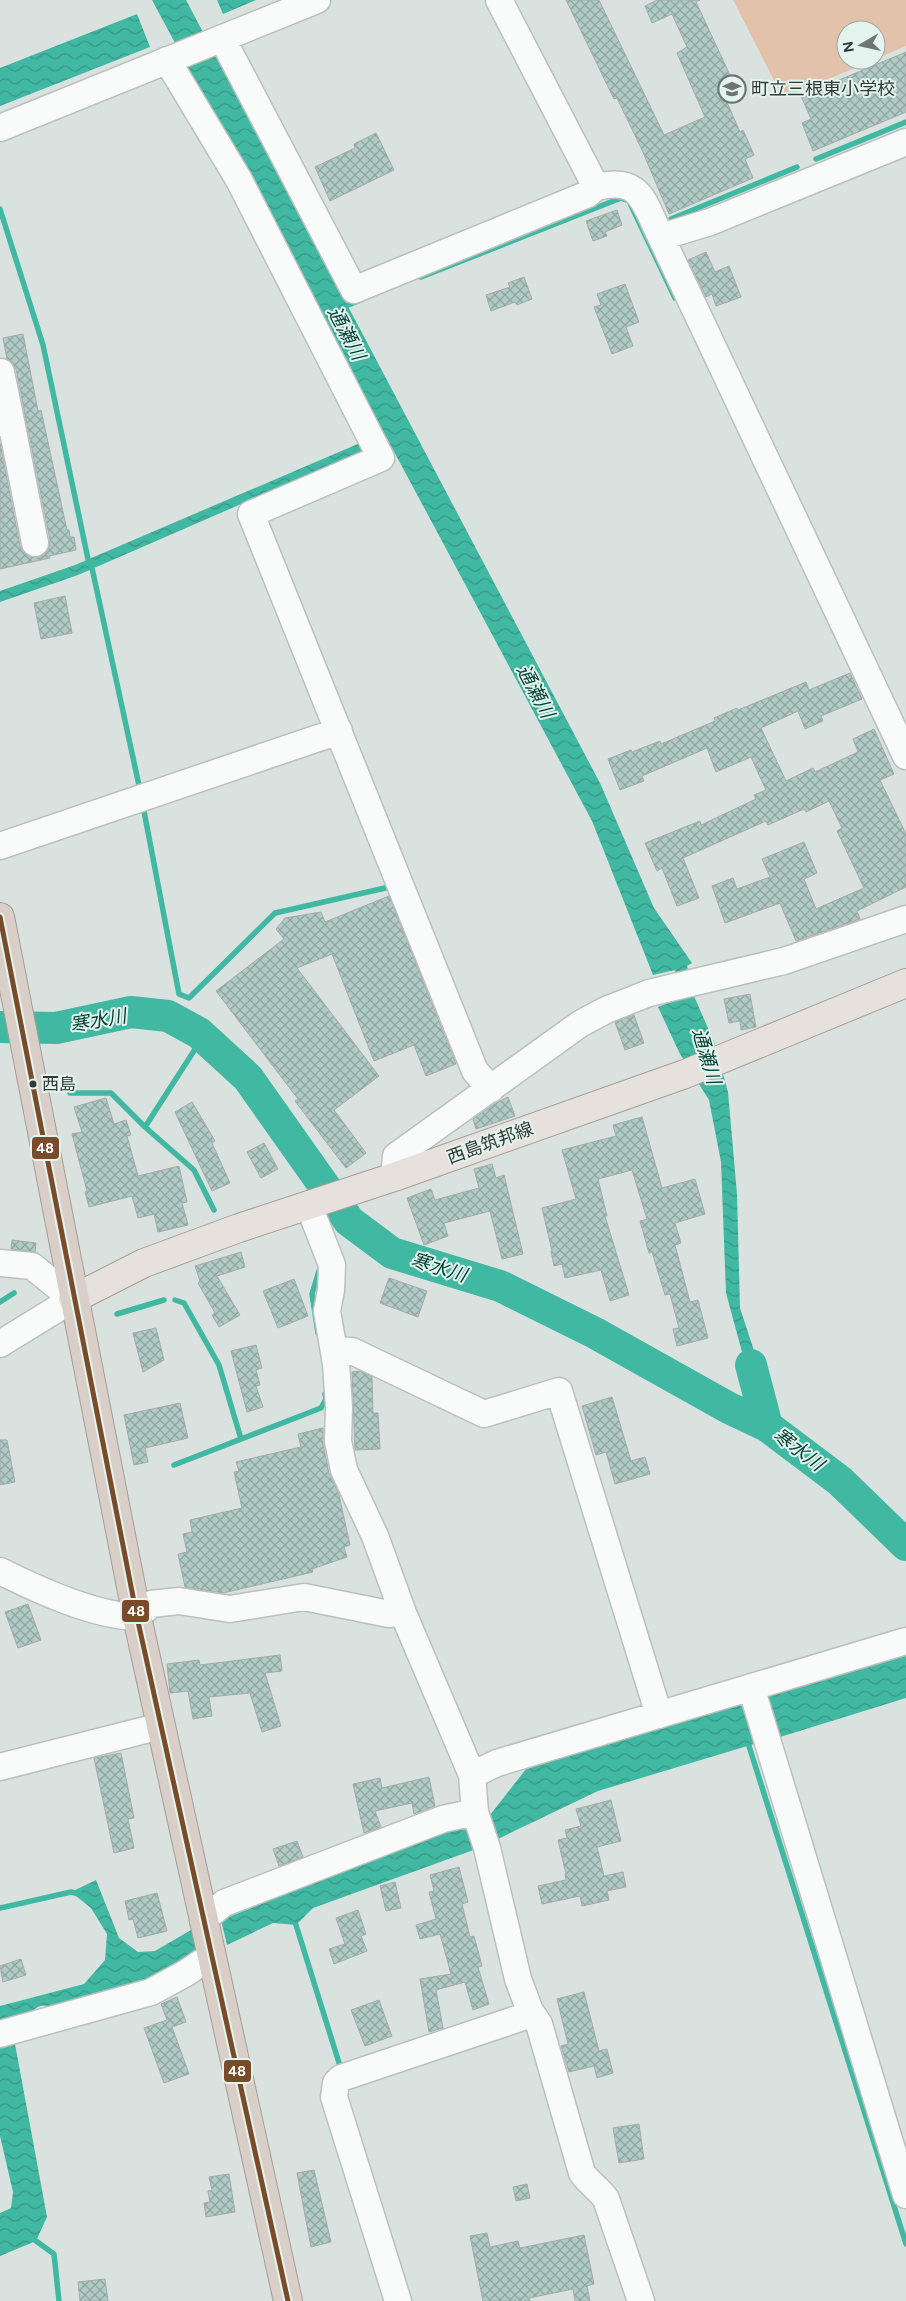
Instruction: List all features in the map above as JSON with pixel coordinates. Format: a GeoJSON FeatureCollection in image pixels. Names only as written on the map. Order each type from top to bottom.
{"type":"FeatureCollection","features":[{"type":"Feature","properties":{"kind":"highway"},"geometry":{"type":"LineString","coordinates":[[0,917],[137,1617],[288,2301]]}},
{"type":"Feature","properties":{"kind":"main road","name":"西島筑邦線"},"geometry":{"type":"LineString","coordinates":[[74,1299],[144,1263],[685,1074],[906,983]]}},
{"type":"Feature","properties":{"kind":"street"},"geometry":{"type":"LineString","coordinates":[[0,128],[317,0]]}},
{"type":"Feature","properties":{"kind":"street"},"geometry":{"type":"LineString","coordinates":[[499,0],[596,187]]}},
{"type":"Feature","properties":{"kind":"street"},"geometry":{"type":"LineString","coordinates":[[222,38],[354,290],[588,194],[596,187],[614,183],[626,185],[637,191],[661,237],[906,756]]}},
{"type":"Feature","properties":{"kind":"street"},"geometry":{"type":"LineString","coordinates":[[168,60],[239,180],[380,458],[251,514],[475,1071],[491,1089]]}},
{"type":"Feature","properties":{"kind":"street"},"geometry":{"type":"LineString","coordinates":[[661,237],[710,222],[906,142]]}},
{"type":"Feature","properties":{"kind":"street"},"geometry":{"type":"LineString","coordinates":[[1,372],[5,422],[35,543]]}},
{"type":"Feature","properties":{"kind":"street"},"geometry":{"type":"LineString","coordinates":[[0,846],[339,731]]}},
{"type":"Feature","properties":{"kind":"street"},"geometry":{"type":"LineString","coordinates":[[394,1177],[396,1156],[580,1024],[623,1003],[686,983],[784,962],[906,919]]}},
{"type":"Feature","properties":{"kind":"street"},"geometry":{"type":"LineString","coordinates":[[309,1206],[332,1266],[328,1311],[334,1350],[339,1407],[338,1441],[344,1470],[375,1536],[403,1613],[472,1774],[476,1816],[487,1848],[518,1979],[530,2011],[539,2024],[582,2173],[588,2182],[600,2190],[606,2199],[641,2301]]}},
{"type":"Feature","properties":{"kind":"street"},"geometry":{"type":"LineString","coordinates":[[0,1263],[32,1266],[74,1299],[0,1344]]}},
{"type":"Feature","properties":{"kind":"street"},"geometry":{"type":"LineString","coordinates":[[334,1350],[352,1351],[484,1414],[559,1391],[659,1715]]}},
{"type":"Feature","properties":{"kind":"street"},"geometry":{"type":"LineString","coordinates":[[0,1571],[72,1602],[120,1617],[137,1617],[151,1604],[179,1601],[230,1609],[304,1597],[388,1614],[403,1613]]}},
{"type":"Feature","properties":{"kind":"street"},"geometry":{"type":"LineString","coordinates":[[472,1774],[497,1764],[659,1715],[758,1709],[906,1641]]}},
{"type":"Feature","properties":{"kind":"street"},"geometry":{"type":"LineString","coordinates":[[758,1709],[906,2195]]}},
{"type":"Feature","properties":{"kind":"street"},"geometry":{"type":"LineString","coordinates":[[0,1767],[161,1726]]}},
{"type":"Feature","properties":{"kind":"street"},"geometry":{"type":"LineString","coordinates":[[203,1920],[224,1903],[443,1819],[476,1816]]}},
{"type":"Feature","properties":{"kind":"street"},"geometry":{"type":"LineString","coordinates":[[1,2034],[151,1992],[186,1973],[211,1956]]}},
{"type":"Feature","properties":{"kind":"street"},"geometry":{"type":"LineString","coordinates":[[398,2301],[334,2097],[336,2083],[341,2078],[520,2018],[530,2011]]}},
{"type":"Feature","properties":{"kind":"shaded area"},"geometry":{"type":"Polygon","coordinates":[[[733,0],[906,0],[906,46],[886,55],[886,20],[836,20],[836,70],[850,70],[783,98],[733,0]]]}},
{"type":"Feature","properties":{"kind":"water"},"geometry":{"type":"Polygon","coordinates":[[[152,0],[186,0],[600,783],[654,908],[692,963],[687,966],[694,996],[714,1042],[728,1092],[737,1194],[740,1308],[763,1378],[770,1412],[750,1400],[748,1374],[726,1293],[721,1162],[709,1100],[680,1054],[658,1007],[681,998],[675,970],[653,975],[592,821],[152,0]]]}},
{"type":"Feature","properties":{"kind":"water"},"geometry":{"type":"Polygon","coordinates":[[[217,0],[256,0],[223,14],[217,0]]]}},
{"type":"Feature","properties":{"kind":"water"},"geometry":{"type":"Polygon","coordinates":[[[137,14],[150,47],[0,106],[0,68],[137,14]]]}},
{"type":"Feature","properties":{"kind":"water"},"geometry":{"type":"Polygon","coordinates":[[[360,443],[363,451],[78,575],[0,602],[0,591],[75,565],[360,443]]]}},
{"type":"Feature","properties":{"kind":"water"},"geometry":{"type":"Polygon","coordinates":[[[906,1654],[906,1698],[780,1737],[750,1730],[754,1744],[598,1791],[479,1848],[313,1908],[296,1925],[273,1923],[227,1945],[221,1920],[445,1830],[486,1820],[526,1769],[742,1704],[747,1718],[771,1710],[767,1696],[906,1654]]]}},
{"type":"Feature","properties":{"kind":"water"},"geometry":{"type":"Polygon","coordinates":[[[96,1880],[119,1938],[138,1952],[155,1951],[191,1930],[197,1954],[149,1983],[54,2008],[40,2006],[24,2016],[0,2023],[0,2006],[84,1984],[105,1960],[107,1934],[91,1908],[71,1892],[96,1880]]]}},
{"type":"Feature","properties":{"kind":"water"},"geometry":{"type":"Polygon","coordinates":[[[0,2044],[2,2048],[15,2044],[47,2217],[36,2241],[0,2256],[0,2213],[11,2208],[13,2192],[0,2136],[0,2044]]]}},
{"type":"Feature","properties":{"kind":"building"},"geometry":{"type":"Polygon","coordinates":[[[566,0],[599,0],[664,135],[705,117],[677,53],[687,47],[672,14],[652,23],[645,6],[657,0],[700,0],[696,2],[736,88],[734,91],[736,96],[726,100],[740,132],[743,130],[754,155],[745,159],[753,178],[669,214],[642,150],[617,98],[614,99],[566,0]]]}},
{"type":"Feature","properties":{"kind":"building"},"geometry":{"type":"Polygon","coordinates":[[[906,52],[906,112],[813,151],[802,123],[811,119],[801,96],[863,70],[886,70],[886,60],[906,52]]]}},
{"type":"Feature","properties":{"kind":"building"},"geometry":{"type":"Polygon","coordinates":[[[376,133],[394,170],[330,201],[315,167],[355,148],[354,144],[376,133]]]}},
{"type":"Feature","properties":{"kind":"building"},"geometry":{"type":"Polygon","coordinates":[[[617,210],[622,225],[605,232],[607,236],[593,241],[586,221],[617,210]]]}},
{"type":"Feature","properties":{"kind":"building"},"geometry":{"type":"Polygon","coordinates":[[[706,252],[715,272],[729,266],[741,297],[716,306],[712,294],[706,297],[688,260],[706,252]]]}},
{"type":"Feature","properties":{"kind":"building"},"geometry":{"type":"Polygon","coordinates":[[[524,277],[532,299],[517,305],[515,302],[491,311],[486,295],[510,287],[508,283],[524,277]]]}},
{"type":"Feature","properties":{"kind":"building"},"geometry":{"type":"Polygon","coordinates":[[[625,284],[639,322],[626,327],[633,346],[612,354],[594,307],[601,305],[597,294],[625,284]]]}},
{"type":"Feature","properties":{"kind":"building"},"geometry":{"type":"Polygon","coordinates":[[[23,334],[38,411],[41,410],[67,530],[69,530],[70,537],[74,537],[76,550],[0,569],[0,443],[20,546],[23,552],[30,557],[37,558],[44,555],[49,547],[50,540],[16,369],[12,362],[7,359],[3,338],[23,334]]]}},
{"type":"Feature","properties":{"kind":"building"},"geometry":{"type":"Polygon","coordinates":[[[65,596],[72,633],[41,639],[34,603],[65,596]]]}},
{"type":"Feature","properties":{"kind":"building"},"geometry":{"type":"Polygon","coordinates":[[[850,673],[862,699],[821,716],[823,721],[805,729],[798,711],[761,728],[786,781],[813,768],[815,772],[858,752],[853,739],[874,729],[894,774],[880,780],[906,834],[906,887],[857,911],[860,919],[796,941],[780,903],[725,923],[712,886],[733,878],[737,889],[770,877],[762,859],[804,842],[817,873],[804,879],[816,909],[864,888],[837,831],[842,828],[829,801],[806,812],[804,809],[768,825],[766,821],[683,858],[699,898],[677,906],[662,868],[657,871],[645,843],[700,821],[701,825],[756,799],[754,795],[766,790],[751,757],[716,772],[707,748],[642,776],[644,781],[620,790],[608,759],[660,741],[661,744],[715,721],[714,718],[737,708],[738,710],[806,682],[809,690],[850,673]]]}},
{"type":"Feature","properties":{"kind":"building"},"geometry":{"type":"Polygon","coordinates":[[[389,896],[456,1064],[426,1076],[414,1045],[374,1061],[332,954],[297,968],[379,1076],[334,1110],[366,1153],[346,1168],[295,1101],[298,1099],[216,991],[284,939],[276,929],[285,918],[321,912],[325,922],[389,896]]]}},
{"type":"Feature","properties":{"kind":"building"},"geometry":{"type":"Polygon","coordinates":[[[750,994],[756,1027],[741,1030],[740,1021],[729,1023],[724,999],[750,994]]]}},
{"type":"Feature","properties":{"kind":"building"},"geometry":{"type":"Polygon","coordinates":[[[634,1015],[644,1043],[625,1050],[615,1022],[634,1015]]]}},
{"type":"Feature","properties":{"kind":"building"},"geometry":{"type":"Polygon","coordinates":[[[508,1097],[515,1116],[476,1129],[473,1119],[508,1097]]]}},
{"type":"Feature","properties":{"kind":"building"},"geometry":{"type":"Polygon","coordinates":[[[106,1098],[114,1124],[126,1120],[131,1135],[127,1136],[138,1176],[179,1166],[187,1202],[182,1203],[188,1225],[158,1232],[154,1214],[138,1218],[132,1196],[89,1207],[85,1192],[87,1191],[72,1134],[82,1132],[74,1107],[106,1098]]]}},
{"type":"Feature","properties":{"kind":"building"},"geometry":{"type":"Polygon","coordinates":[[[192,1102],[215,1141],[212,1143],[230,1183],[212,1191],[175,1112],[192,1102]]]}},
{"type":"Feature","properties":{"kind":"building"},"geometry":{"type":"Polygon","coordinates":[[[642,1117],[662,1188],[695,1179],[705,1214],[675,1223],[681,1243],[675,1245],[690,1302],[698,1300],[708,1338],[677,1346],[673,1329],[679,1328],[670,1294],[665,1295],[652,1252],[649,1253],[640,1221],[647,1219],[632,1170],[598,1179],[607,1216],[605,1216],[629,1295],[610,1301],[601,1270],[565,1278],[562,1264],[554,1266],[542,1208],[576,1199],[562,1150],[616,1136],[613,1125],[642,1117]]]}},
{"type":"Feature","properties":{"kind":"building"},"geometry":{"type":"Polygon","coordinates":[[[264,1143],[278,1169],[261,1178],[247,1152],[264,1143]]]}},
{"type":"Feature","properties":{"kind":"building"},"geometry":{"type":"Polygon","coordinates":[[[492,1164],[496,1178],[504,1175],[523,1254],[502,1259],[490,1211],[444,1223],[448,1236],[424,1245],[407,1198],[431,1189],[435,1200],[479,1188],[474,1169],[492,1164]]]}},
{"type":"Feature","properties":{"kind":"building"},"geometry":{"type":"Polygon","coordinates":[[[12,1240],[36,1243],[35,1252],[11,1249],[12,1240]]]}},
{"type":"Feature","properties":{"kind":"building"},"geometry":{"type":"Polygon","coordinates":[[[241,1252],[245,1267],[217,1276],[240,1315],[219,1327],[212,1315],[215,1313],[198,1283],[200,1281],[195,1266],[241,1252]]]}},
{"type":"Feature","properties":{"kind":"building"},"geometry":{"type":"Polygon","coordinates":[[[389,1278],[427,1291],[418,1317],[380,1303],[389,1278]]]}},
{"type":"Feature","properties":{"kind":"building"},"geometry":{"type":"Polygon","coordinates":[[[294,1279],[308,1316],[278,1328],[263,1291],[294,1279]]]}},
{"type":"Feature","properties":{"kind":"building"},"geometry":{"type":"Polygon","coordinates":[[[156,1328],[164,1360],[143,1372],[133,1333],[156,1328]]]}},
{"type":"Feature","properties":{"kind":"building"},"geometry":{"type":"Polygon","coordinates":[[[256,1345],[262,1368],[256,1370],[260,1385],[256,1386],[263,1407],[247,1412],[231,1351],[256,1345]]]}},
{"type":"Feature","properties":{"kind":"building"},"geometry":{"type":"Polygon","coordinates":[[[360,1371],[372,1377],[373,1413],[378,1413],[380,1449],[355,1450],[352,1372],[360,1371]]]}},
{"type":"Feature","properties":{"kind":"building"},"geometry":{"type":"Polygon","coordinates":[[[612,1397],[631,1461],[645,1457],[650,1474],[615,1484],[606,1452],[596,1455],[582,1406],[612,1397]]]}},
{"type":"Feature","properties":{"kind":"building"},"geometry":{"type":"Polygon","coordinates":[[[180,1403],[188,1438],[145,1448],[148,1462],[134,1465],[124,1415],[180,1403]]]}},
{"type":"Feature","properties":{"kind":"building"},"geometry":{"type":"Polygon","coordinates":[[[323,1428],[323,1444],[329,1473],[339,1495],[350,1545],[344,1547],[347,1557],[312,1569],[313,1572],[223,1593],[185,1587],[178,1554],[187,1552],[183,1534],[192,1532],[190,1520],[242,1508],[234,1472],[239,1471],[236,1462],[301,1447],[298,1434],[323,1428]]]}},
{"type":"Feature","properties":{"kind":"building"},"geometry":{"type":"Polygon","coordinates":[[[0,1440],[7,1440],[15,1482],[0,1485],[0,1440]]]}},
{"type":"Feature","properties":{"kind":"building"},"geometry":{"type":"Polygon","coordinates":[[[28,1604],[41,1640],[18,1648],[5,1612],[28,1604]]]}},
{"type":"Feature","properties":{"kind":"building"},"geometry":{"type":"Polygon","coordinates":[[[280,1655],[282,1671],[265,1673],[281,1726],[262,1732],[250,1693],[209,1697],[212,1716],[193,1719],[188,1691],[170,1693],[167,1664],[199,1660],[200,1665],[280,1655]]]}},
{"type":"Feature","properties":{"kind":"building"},"geometry":{"type":"Polygon","coordinates":[[[121,1753],[134,1818],[128,1819],[134,1848],[114,1853],[94,1758],[121,1753]]]}},
{"type":"Feature","properties":{"kind":"building"},"geometry":{"type":"Polygon","coordinates":[[[429,1777],[435,1806],[414,1814],[412,1803],[375,1811],[381,1827],[364,1833],[353,1784],[380,1778],[382,1788],[429,1777]]]}},
{"type":"Feature","properties":{"kind":"building"},"geometry":{"type":"Polygon","coordinates":[[[611,1800],[621,1841],[597,1847],[604,1876],[623,1872],[626,1887],[607,1891],[609,1900],[582,1906],[580,1896],[542,1904],[538,1886],[566,1880],[558,1840],[567,1838],[565,1830],[581,1826],[576,1809],[611,1800]]]}},
{"type":"Feature","properties":{"kind":"building"},"geometry":{"type":"Polygon","coordinates":[[[297,1841],[303,1857],[279,1866],[273,1849],[297,1841]]]}},
{"type":"Feature","properties":{"kind":"building"},"geometry":{"type":"Polygon","coordinates":[[[459,1867],[468,1902],[462,1904],[470,1937],[474,1936],[482,1966],[478,1967],[489,2004],[473,2010],[465,1982],[436,1990],[443,2028],[429,2032],[420,1979],[451,1974],[440,1934],[420,1939],[416,1925],[436,1919],[429,1892],[434,1891],[430,1875],[459,1867]]]}},
{"type":"Feature","properties":{"kind":"building"},"geometry":{"type":"Polygon","coordinates":[[[395,1882],[401,1908],[386,1911],[380,1886],[395,1882]]]}},
{"type":"Feature","properties":{"kind":"building"},"geometry":{"type":"Polygon","coordinates":[[[157,1893],[167,1931],[138,1938],[133,1919],[129,1920],[125,1901],[157,1893]]]}},
{"type":"Feature","properties":{"kind":"building"},"geometry":{"type":"Polygon","coordinates":[[[358,1910],[366,1934],[361,1936],[367,1951],[334,1964],[329,1949],[345,1944],[336,1918],[358,1910]]]}},
{"type":"Feature","properties":{"kind":"building"},"geometry":{"type":"Polygon","coordinates":[[[21,1959],[26,1975],[3,1982],[0,1966],[21,1959]]]}},
{"type":"Feature","properties":{"kind":"building"},"geometry":{"type":"Polygon","coordinates":[[[584,1992],[599,2051],[607,2049],[613,2073],[597,2078],[594,2066],[569,2072],[561,2046],[568,2044],[557,1999],[584,1992]]]}},
{"type":"Feature","properties":{"kind":"building"},"geometry":{"type":"Polygon","coordinates":[[[177,1997],[186,2022],[172,2027],[189,2074],[164,2083],[144,2028],[167,2020],[161,2004],[177,1997]]]}},
{"type":"Feature","properties":{"kind":"building"},"geometry":{"type":"Polygon","coordinates":[[[379,2000],[392,2036],[365,2046],[351,2010],[379,2000]]]}},
{"type":"Feature","properties":{"kind":"building"},"geometry":{"type":"Polygon","coordinates":[[[639,2124],[644,2159],[619,2163],[613,2128],[639,2124]]]}},
{"type":"Feature","properties":{"kind":"building"},"geometry":{"type":"Polygon","coordinates":[[[314,2170],[331,2242],[311,2247],[297,2173],[314,2170]]]}},
{"type":"Feature","properties":{"kind":"building"},"geometry":{"type":"Polygon","coordinates":[[[229,2174],[235,2212],[206,2217],[204,2203],[210,2202],[208,2191],[212,2190],[209,2177],[229,2174]]]}},
{"type":"Feature","properties":{"kind":"building"},"geometry":{"type":"Polygon","coordinates":[[[527,2184],[530,2198],[516,2201],[513,2187],[527,2184]]]}},
{"type":"Feature","properties":{"kind":"building"},"geometry":{"type":"Polygon","coordinates":[[[487,2233],[490,2247],[518,2241],[520,2248],[584,2235],[594,2284],[587,2286],[590,2301],[575,2301],[573,2289],[529,2298],[530,2301],[483,2301],[470,2236],[487,2233]]]}},
{"type":"Feature","properties":{"kind":"building"},"geometry":{"type":"Polygon","coordinates":[[[105,2279],[108,2301],[80,2301],[78,2282],[105,2279]]]}},
{"type":"Feature","properties":{"kind":"waterway"},"geometry":{"type":"LineString","coordinates":[[816,159],[906,122]]}},
{"type":"Feature","properties":{"kind":"waterway"},"geometry":{"type":"LineString","coordinates":[[671,219],[797,167]]}},
{"type":"Feature","properties":{"kind":"waterway"},"geometry":{"type":"LineString","coordinates":[[421,277],[621,198],[629,201],[675,298]]}},
{"type":"Feature","properties":{"kind":"waterway"},"geometry":{"type":"LineString","coordinates":[[0,209],[43,345],[88,559]]}},
{"type":"Feature","properties":{"kind":"waterway"},"geometry":{"type":"LineString","coordinates":[[348,305],[361,300]]}},
{"type":"Feature","properties":{"kind":"waterway"},"geometry":{"type":"LineString","coordinates":[[92,568],[140,790]]}},
{"type":"Feature","properties":{"kind":"waterway"},"geometry":{"type":"LineString","coordinates":[[143,806],[179,994],[189,998],[275,913],[394,886]]}},
{"type":"Feature","properties":{"kind":"waterway","name":"寒水川"},"geometry":{"type":"LineString","coordinates":[[0,1027],[56,1028],[131,1012],[168,1016],[199,1033],[248,1078],[349,1221],[392,1253],[500,1286],[595,1333],[729,1408],[767,1426],[840,1481],[906,1545]]}},
{"type":"Feature","properties":{"kind":"waterway"},"geometry":{"type":"LineString","coordinates":[[70,1093],[111,1093],[145,1127],[199,1043],[199,1033]]}},
{"type":"Feature","properties":{"kind":"waterway"},"geometry":{"type":"LineString","coordinates":[[145,1127],[194,1170],[214,1210]]}},
{"type":"Feature","properties":{"kind":"waterway"},"geometry":{"type":"LineString","coordinates":[[318,1333],[312,1294],[319,1271]]}},
{"type":"Feature","properties":{"kind":"waterway"},"geometry":{"type":"LineString","coordinates":[[0,1302],[14,1293]]}},
{"type":"Feature","properties":{"kind":"waterway"},"geometry":{"type":"LineString","coordinates":[[117,1314],[164,1300]]}},
{"type":"Feature","properties":{"kind":"waterway"},"geometry":{"type":"LineString","coordinates":[[175,1300],[184,1303],[219,1365],[241,1439]]}},
{"type":"Feature","properties":{"kind":"waterway","name":"通瀬川"},"geometry":{"type":"LineString","coordinates":[[751,1365],[767,1426]]}},
{"type":"Feature","properties":{"kind":"waterway"},"geometry":{"type":"LineString","coordinates":[[174,1465],[321,1408],[326,1399],[325,1394]]}},
{"type":"Feature","properties":{"kind":"waterway"},"geometry":{"type":"LineString","coordinates":[[749,1746],[906,2244]]}},
{"type":"Feature","properties":{"kind":"waterway"},"geometry":{"type":"LineString","coordinates":[[0,1908],[71,1892],[79,1894]]}},
{"type":"Feature","properties":{"kind":"waterway"},"geometry":{"type":"LineString","coordinates":[[296,1925],[340,2066]]}},
{"type":"Feature","properties":{"kind":"waterway"},"geometry":{"type":"LineString","coordinates":[[36,2241],[54,2254],[59,2301]]}},
{"type":"Feature","properties":{"kind":"transit line","name":"48"},"geometry":{"type":"LineString","coordinates":[[0,917],[137,1617],[288,2301]]}},
{"type":"Feature","properties":{"kind":"place","name":"町立三根東小学校"},"geometry":{"type":"Point","coordinates":[732,89]}},
{"type":"Feature","properties":{"kind":"place","name":"西島"},"geometry":{"type":"Point","coordinates":[33,1084]}}]}
